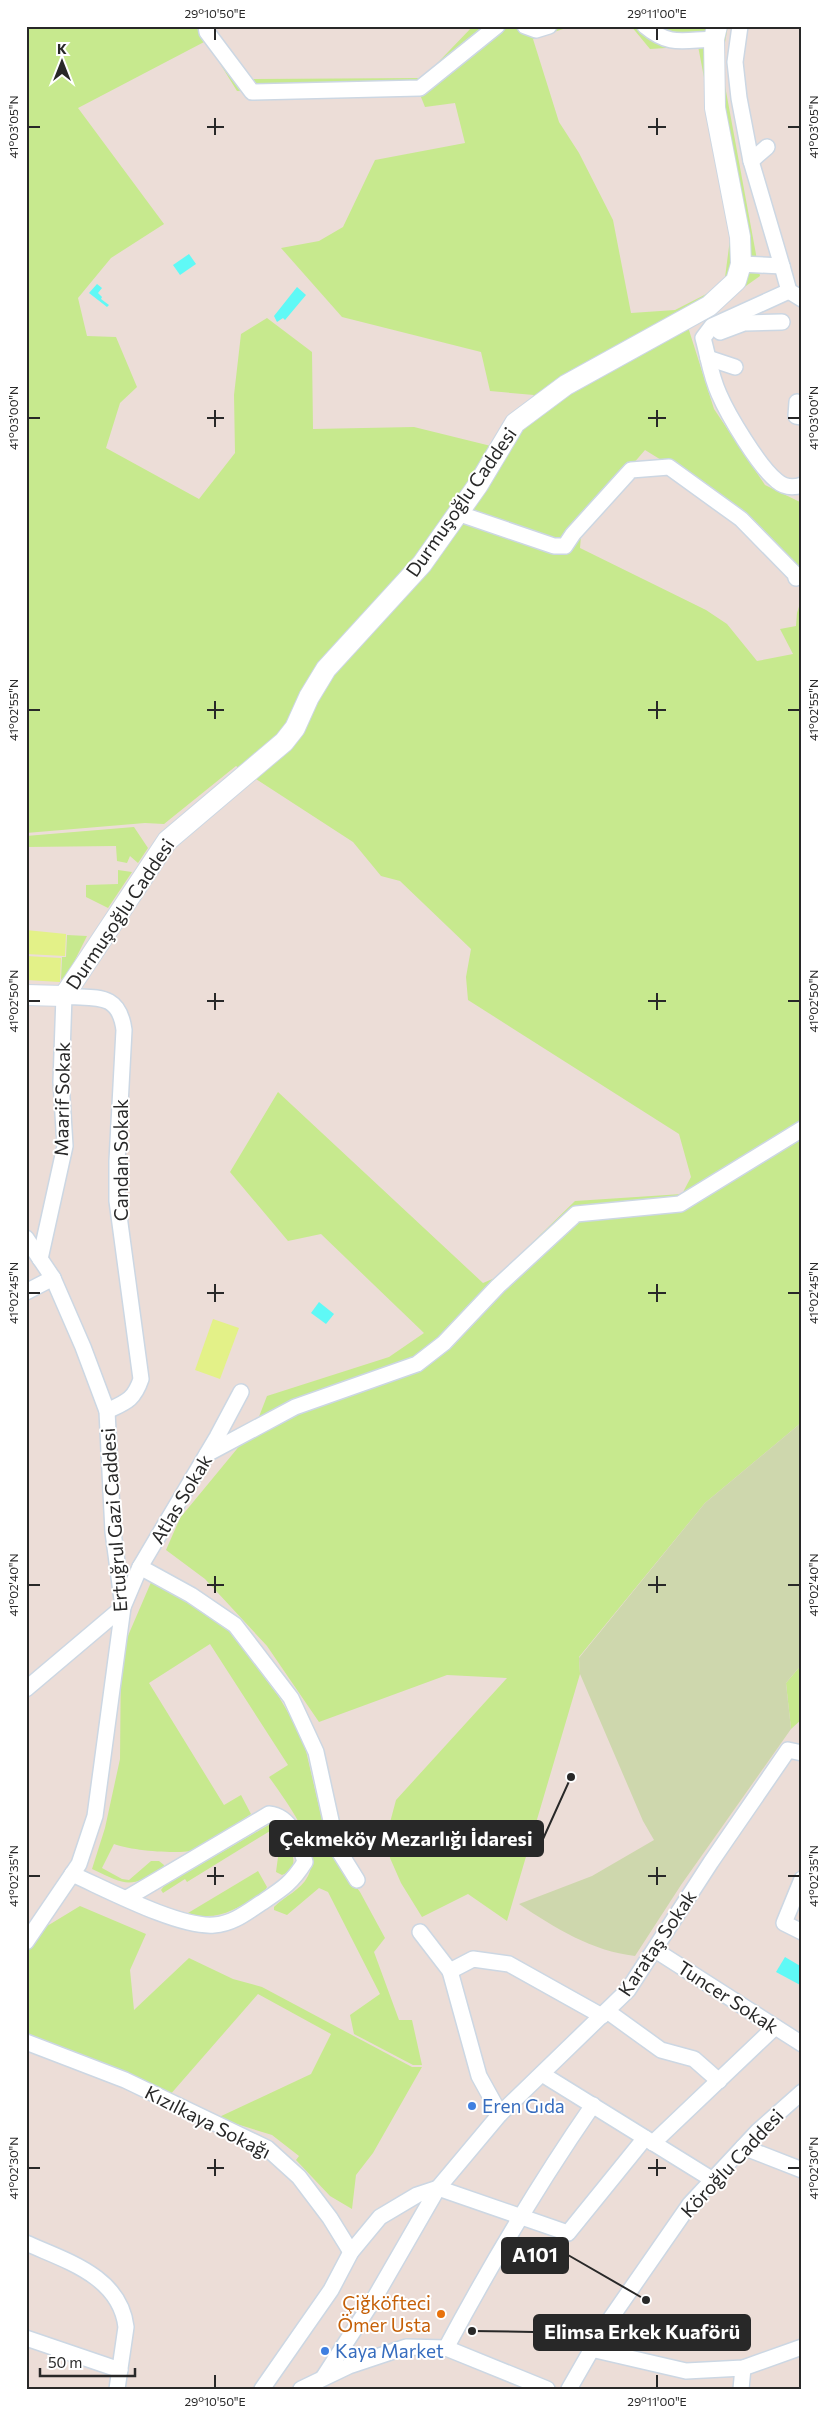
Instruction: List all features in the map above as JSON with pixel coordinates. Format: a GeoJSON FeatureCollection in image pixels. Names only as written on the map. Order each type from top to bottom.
{"type":"FeatureCollection","features":[{"type":"Feature","properties":{"kind":"street"},"geometry":{"type":"LineString","coordinates":[[206,26],[207,32],[252,92],[420,88],[497,26]]}},
{"type":"Feature","properties":{"kind":"street"},"geometry":{"type":"LineString","coordinates":[[525,26],[536,30],[549,26]]}},
{"type":"Feature","properties":{"kind":"street"},"geometry":{"type":"LineString","coordinates":[[645,26],[659,38],[671,41],[716,33]]}},
{"type":"Feature","properties":{"kind":"street"},"geometry":{"type":"LineString","coordinates":[[742,32],[735,62],[739,98],[752,161],[788,291],[802,300]]}},
{"type":"Feature","properties":{"kind":"street","name":"Durmuşoğlu Caddesi"},"geometry":{"type":"LineString","coordinates":[[26,995],[64,996],[167,841],[284,742],[294,728],[309,697],[326,669],[422,564],[478,485],[516,423],[566,385],[708,306],[736,281],[741,264],[740,237],[715,108],[716,33]]}},
{"type":"Feature","properties":{"kind":"street"},"geometry":{"type":"LineString","coordinates":[[739,98],[751,86]]}},
{"type":"Feature","properties":{"kind":"street"},"geometry":{"type":"LineString","coordinates":[[752,161],[767,147]]}},
{"type":"Feature","properties":{"kind":"street"},"geometry":{"type":"LineString","coordinates":[[741,264],[782,266]]}},
{"type":"Feature","properties":{"kind":"street"},"geometry":{"type":"LineString","coordinates":[[702,338],[712,326],[788,291]]}},
{"type":"Feature","properties":{"kind":"street"},"geometry":{"type":"LineString","coordinates":[[702,338],[744,323],[782,322]]}},
{"type":"Feature","properties":{"kind":"street"},"geometry":{"type":"LineString","coordinates":[[702,338],[718,394],[736,412],[757,446],[763,468],[777,482],[795,486],[802,496]]}},
{"type":"Feature","properties":{"kind":"street"},"geometry":{"type":"LineString","coordinates":[[708,358],[735,367]]}},
{"type":"Feature","properties":{"kind":"street"},"geometry":{"type":"LineString","coordinates":[[797,402],[796,416],[802,417]]}},
{"type":"Feature","properties":{"kind":"street"},"geometry":{"type":"LineString","coordinates":[[458,513],[554,546],[565,546],[573,534],[631,470],[669,467],[741,519],[795,574],[796,578]]}},
{"type":"Feature","properties":{"kind":"street","name":"Maarif Sokak"},"geometry":{"type":"LineString","coordinates":[[40,1259],[65,1146],[61,1082],[64,996]]}},
{"type":"Feature","properties":{"kind":"street","name":"Candan Sokak"},"geometry":{"type":"LineString","coordinates":[[64,996],[107,1000],[115,1004],[123,1021],[117,1201],[141,1379],[136,1393],[128,1401],[107,1411]]}},
{"type":"Feature","properties":{"kind":"street"},"geometry":{"type":"LineString","coordinates":[[207,1454],[295,1408],[417,1364],[444,1343],[498,1286],[576,1214],[680,1204],[802,1129]]}},
{"type":"Feature","properties":{"kind":"street","name":"Ertuğrul Gazi Caddesi"},"geometry":{"type":"LineString","coordinates":[[26,1238],[53,1278],[83,1347],[107,1411],[113,1532],[123,1606],[95,1816],[79,1864],[27,1938]]}},
{"type":"Feature","properties":{"kind":"street"},"geometry":{"type":"LineString","coordinates":[[26,1292],[53,1278]]}},
{"type":"Feature","properties":{"kind":"street","name":"Atlas Sokak"},"geometry":{"type":"LineString","coordinates":[[123,1606],[140,1567],[207,1454],[241,1392]]}},
{"type":"Feature","properties":{"kind":"street"},"geometry":{"type":"LineString","coordinates":[[140,1567],[191,1595],[235,1625],[291,1698],[316,1752],[337,1848],[357,1880]]}},
{"type":"Feature","properties":{"kind":"street"},"geometry":{"type":"LineString","coordinates":[[26,1688],[123,1606]]}},
{"type":"Feature","properties":{"kind":"street","name":"Karataş Sokak"},"geometry":{"type":"LineString","coordinates":[[500,2114],[628,1990],[711,1862],[795,1751]]}},
{"type":"Feature","properties":{"kind":"street"},"geometry":{"type":"LineString","coordinates":[[72,1874],[127,1898],[188,1923],[198,1925],[223,1924],[237,1920],[293,1880],[305,1862],[301,1847],[285,1819],[278,1814],[269,1814],[127,1898]]}},
{"type":"Feature","properties":{"kind":"street"},"geometry":{"type":"LineString","coordinates":[[802,1880],[784,1923],[802,1932]]}},
{"type":"Feature","properties":{"kind":"street"},"geometry":{"type":"LineString","coordinates":[[322,2378],[374,2300],[438,2188],[500,2114],[479,2076],[450,1971],[420,1932]]}},
{"type":"Feature","properties":{"kind":"street","name":"Tuncer Sokak"},"geometry":{"type":"LineString","coordinates":[[655,1950],[802,2044]]}},
{"type":"Feature","properties":{"kind":"street"},"geometry":{"type":"LineString","coordinates":[[450,1971],[473,1959],[509,1964],[605,2014],[661,2050],[694,2059],[719,2081]]}},
{"type":"Feature","properties":{"kind":"street"},"geometry":{"type":"LineString","coordinates":[[262,2389],[331,2290],[351,2252],[380,2217],[417,2195],[438,2188],[568,2233],[649,2141],[719,2081],[775,2027]]}},
{"type":"Feature","properties":{"kind":"street","name":"Kızılkaya Sokağı"},"geometry":{"type":"LineString","coordinates":[[26,2042],[125,2080],[267,2148],[299,2177],[330,2218],[351,2252]]}},
{"type":"Feature","properties":{"kind":"street"},"geometry":{"type":"LineString","coordinates":[[542,2074],[712,2180]]}},
{"type":"Feature","properties":{"kind":"street","name":"Köroğlu Caddesi"},"geometry":{"type":"LineString","coordinates":[[569,2389],[604,2328],[690,2204],[743,2147],[802,2092]]}},
{"type":"Feature","properties":{"kind":"street"},"geometry":{"type":"LineString","coordinates":[[446,2348],[519,2217],[552,2164],[593,2105]]}},
{"type":"Feature","properties":{"kind":"street"},"geometry":{"type":"LineString","coordinates":[[743,2147],[802,2170]]}},
{"type":"Feature","properties":{"kind":"street"},"geometry":{"type":"LineString","coordinates":[[26,2243],[89,2272],[111,2291],[122,2308],[126,2327],[117,2389]]}},
{"type":"Feature","properties":{"kind":"street"},"geometry":{"type":"LineString","coordinates":[[26,2338],[120,2370]]}},
{"type":"Feature","properties":{"kind":"street"},"geometry":{"type":"LineString","coordinates":[[300,2389],[349,2366],[406,2347],[446,2348],[543,2388]]}},
{"type":"Feature","properties":{"kind":"street"},"geometry":{"type":"LineString","coordinates":[[591,2350],[686,2371],[743,2368],[802,2347]]}},
{"type":"Feature","properties":{"kind":"street"},"geometry":{"type":"LineString","coordinates":[[741,2389],[743,2368]]}},
{"type":"Feature","properties":{"kind":"green space"},"geometry":{"type":"Polygon","coordinates":[[[26,26],[212,26],[247,79],[423,78],[473,26],[572,26],[533,39],[559,122],[579,153],[613,220],[631,313],[675,310],[724,285],[732,224],[698,46],[650,49],[631,26],[728,26],[721,64],[760,276],[688,327],[714,409],[765,485],[802,503],[802,588],[775,545],[705,487],[645,450],[582,523],[580,548],[706,610],[727,624],[757,661],[793,654],[780,629],[796,626],[797,613],[802,597],[802,1422],[705,1503],[579,1657],[580,1674],[507,1921],[468,1894],[422,1917],[401,1883],[390,1858],[388,1830],[396,1800],[507,1678],[447,1675],[319,1722],[267,1646],[205,1579],[166,1550],[180,1518],[255,1427],[267,1396],[389,1357],[424,1333],[321,1234],[288,1241],[230,1172],[278,1092],[483,1283],[497,1277],[575,1201],[682,1194],[691,1177],[679,1134],[468,1000],[466,977],[471,949],[400,881],[381,876],[353,842],[236,766],[164,824],[145,823],[26,833],[26,26]],[[206,41],[78,108],[164,224],[111,258],[78,298],[87,336],[116,337],[137,387],[120,403],[106,448],[199,499],[235,453],[234,395],[241,334],[267,318],[312,352],[313,429],[414,427],[491,446],[534,395],[490,391],[481,352],[342,317],[281,248],[319,241],[343,227],[375,160],[465,143],[455,103],[425,107],[421,97],[237,91],[206,41]]]}},
{"type":"Feature","properties":{"kind":"green space"},"geometry":{"type":"Polygon","coordinates":[[[134,827],[148,848],[138,863],[130,856],[127,863],[117,861],[116,846],[26,847],[26,836],[134,827]]]}},
{"type":"Feature","properties":{"kind":"green space"},"geometry":{"type":"Polygon","coordinates":[[[118,870],[132,872],[108,908],[86,897],[86,885],[118,884],[118,870]]]}},
{"type":"Feature","properties":{"kind":"green space"},"geometry":{"type":"Polygon","coordinates":[[[26,930],[66,934],[65,956],[26,954],[26,930]]]}},
{"type":"Feature","properties":{"kind":"green space"},"geometry":{"type":"Polygon","coordinates":[[[67,935],[87,936],[69,972],[61,980],[62,957],[66,957],[67,935]]]}},
{"type":"Feature","properties":{"kind":"green space"},"geometry":{"type":"Polygon","coordinates":[[[26,956],[61,958],[60,982],[26,980],[26,956]]]}},
{"type":"Feature","properties":{"kind":"green space"},"geometry":{"type":"Polygon","coordinates":[[[213,1319],[239,1328],[220,1379],[195,1370],[213,1319]]]}},
{"type":"Feature","properties":{"kind":"green space"},"geometry":{"type":"Polygon","coordinates":[[[802,1422],[802,1664],[786,1683],[791,1729],[681,1885],[635,1956],[589,1944],[546,1922],[519,1904],[592,1876],[654,1840],[643,1821],[580,1674],[579,1658],[705,1503],[802,1422]]]}},
{"type":"Feature","properties":{"kind":"green space"},"geometry":{"type":"Polygon","coordinates":[[[152,1580],[227,1627],[279,1697],[303,1738],[329,1850],[360,1892],[385,1938],[374,1952],[399,2020],[412,2020],[422,2065],[413,2065],[354,2034],[350,2015],[380,1994],[328,1892],[319,1888],[287,1915],[274,1910],[278,1903],[305,1881],[311,1865],[310,1852],[300,1825],[269,1777],[288,1765],[210,1644],[149,1683],[224,1805],[241,1795],[251,1814],[215,1839],[195,1850],[178,1852],[154,1851],[114,1844],[102,1868],[122,1879],[129,1880],[151,1861],[159,1861],[164,1865],[163,1869],[142,1880],[134,1882],[121,1881],[92,1869],[105,1828],[120,1759],[121,1652],[152,1580]]]}},
{"type":"Feature","properties":{"kind":"green space"},"geometry":{"type":"Polygon","coordinates":[[[802,1664],[802,1719],[791,1729],[786,1683],[802,1664]]]}},
{"type":"Feature","properties":{"kind":"green space"},"geometry":{"type":"Polygon","coordinates":[[[272,1823],[278,1825],[292,1852],[293,1866],[289,1871],[282,1875],[276,1872],[278,1857],[283,1852],[270,1831],[187,1882],[185,1879],[163,1893],[161,1890],[164,1886],[272,1823]]]}},
{"type":"Feature","properties":{"kind":"green space"},"geometry":{"type":"Polygon","coordinates":[[[258,1871],[267,1887],[264,1893],[237,1908],[219,1915],[199,1916],[188,1913],[258,1871]]]}},
{"type":"Feature","properties":{"kind":"green space"},"geometry":{"type":"Polygon","coordinates":[[[80,1906],[146,1934],[130,1970],[134,2010],[189,1958],[233,1979],[262,1987],[412,2067],[422,2067],[373,2153],[356,2175],[352,2209],[330,2196],[296,2160],[299,2156],[272,2135],[217,2118],[311,2074],[331,2034],[258,1994],[169,2096],[26,2040],[26,1942],[29,1937],[80,1906]]]}},
{"type":"Feature","properties":{"kind":"water"},"geometry":{"type":"Polygon","coordinates":[[[189,254],[196,264],[180,275],[173,265],[189,254]]]}},
{"type":"Feature","properties":{"kind":"water"},"geometry":{"type":"Polygon","coordinates":[[[97,284],[102,288],[98,293],[102,297],[101,299],[109,305],[107,307],[89,293],[97,284]]]}},
{"type":"Feature","properties":{"kind":"water"},"geometry":{"type":"Polygon","coordinates":[[[297,287],[306,295],[285,320],[283,318],[277,322],[274,316],[297,287]]]}},
{"type":"Feature","properties":{"kind":"water"},"geometry":{"type":"Polygon","coordinates":[[[319,1302],[334,1314],[326,1324],[311,1313],[319,1302]]]}},
{"type":"Feature","properties":{"kind":"water"},"geometry":{"type":"Polygon","coordinates":[[[785,1957],[802,1967],[802,1986],[776,1972],[785,1957]]]}},
{"type":"Feature","properties":{"kind":"place","name":"Çekmeköy Mezarlığı İdaresi"},"geometry":{"type":"Point","coordinates":[571,1777]}},
{"type":"Feature","properties":{"kind":"place","name":"Eren Gıda"},"geometry":{"type":"Point","coordinates":[472,2106]}},
{"type":"Feature","properties":{"kind":"place","name":"A101"},"geometry":{"type":"Point","coordinates":[646,2300]}},
{"type":"Feature","properties":{"kind":"place","name":"Çiğköfteci Ömer Usta"},"geometry":{"type":"Point","coordinates":[441,2314]}},
{"type":"Feature","properties":{"kind":"place","name":"Elimsa Erkek Kuaförü"},"geometry":{"type":"Point","coordinates":[472,2331]}},
{"type":"Feature","properties":{"kind":"place","name":"Kaya Market"},"geometry":{"type":"Point","coordinates":[325,2351]}}]}
